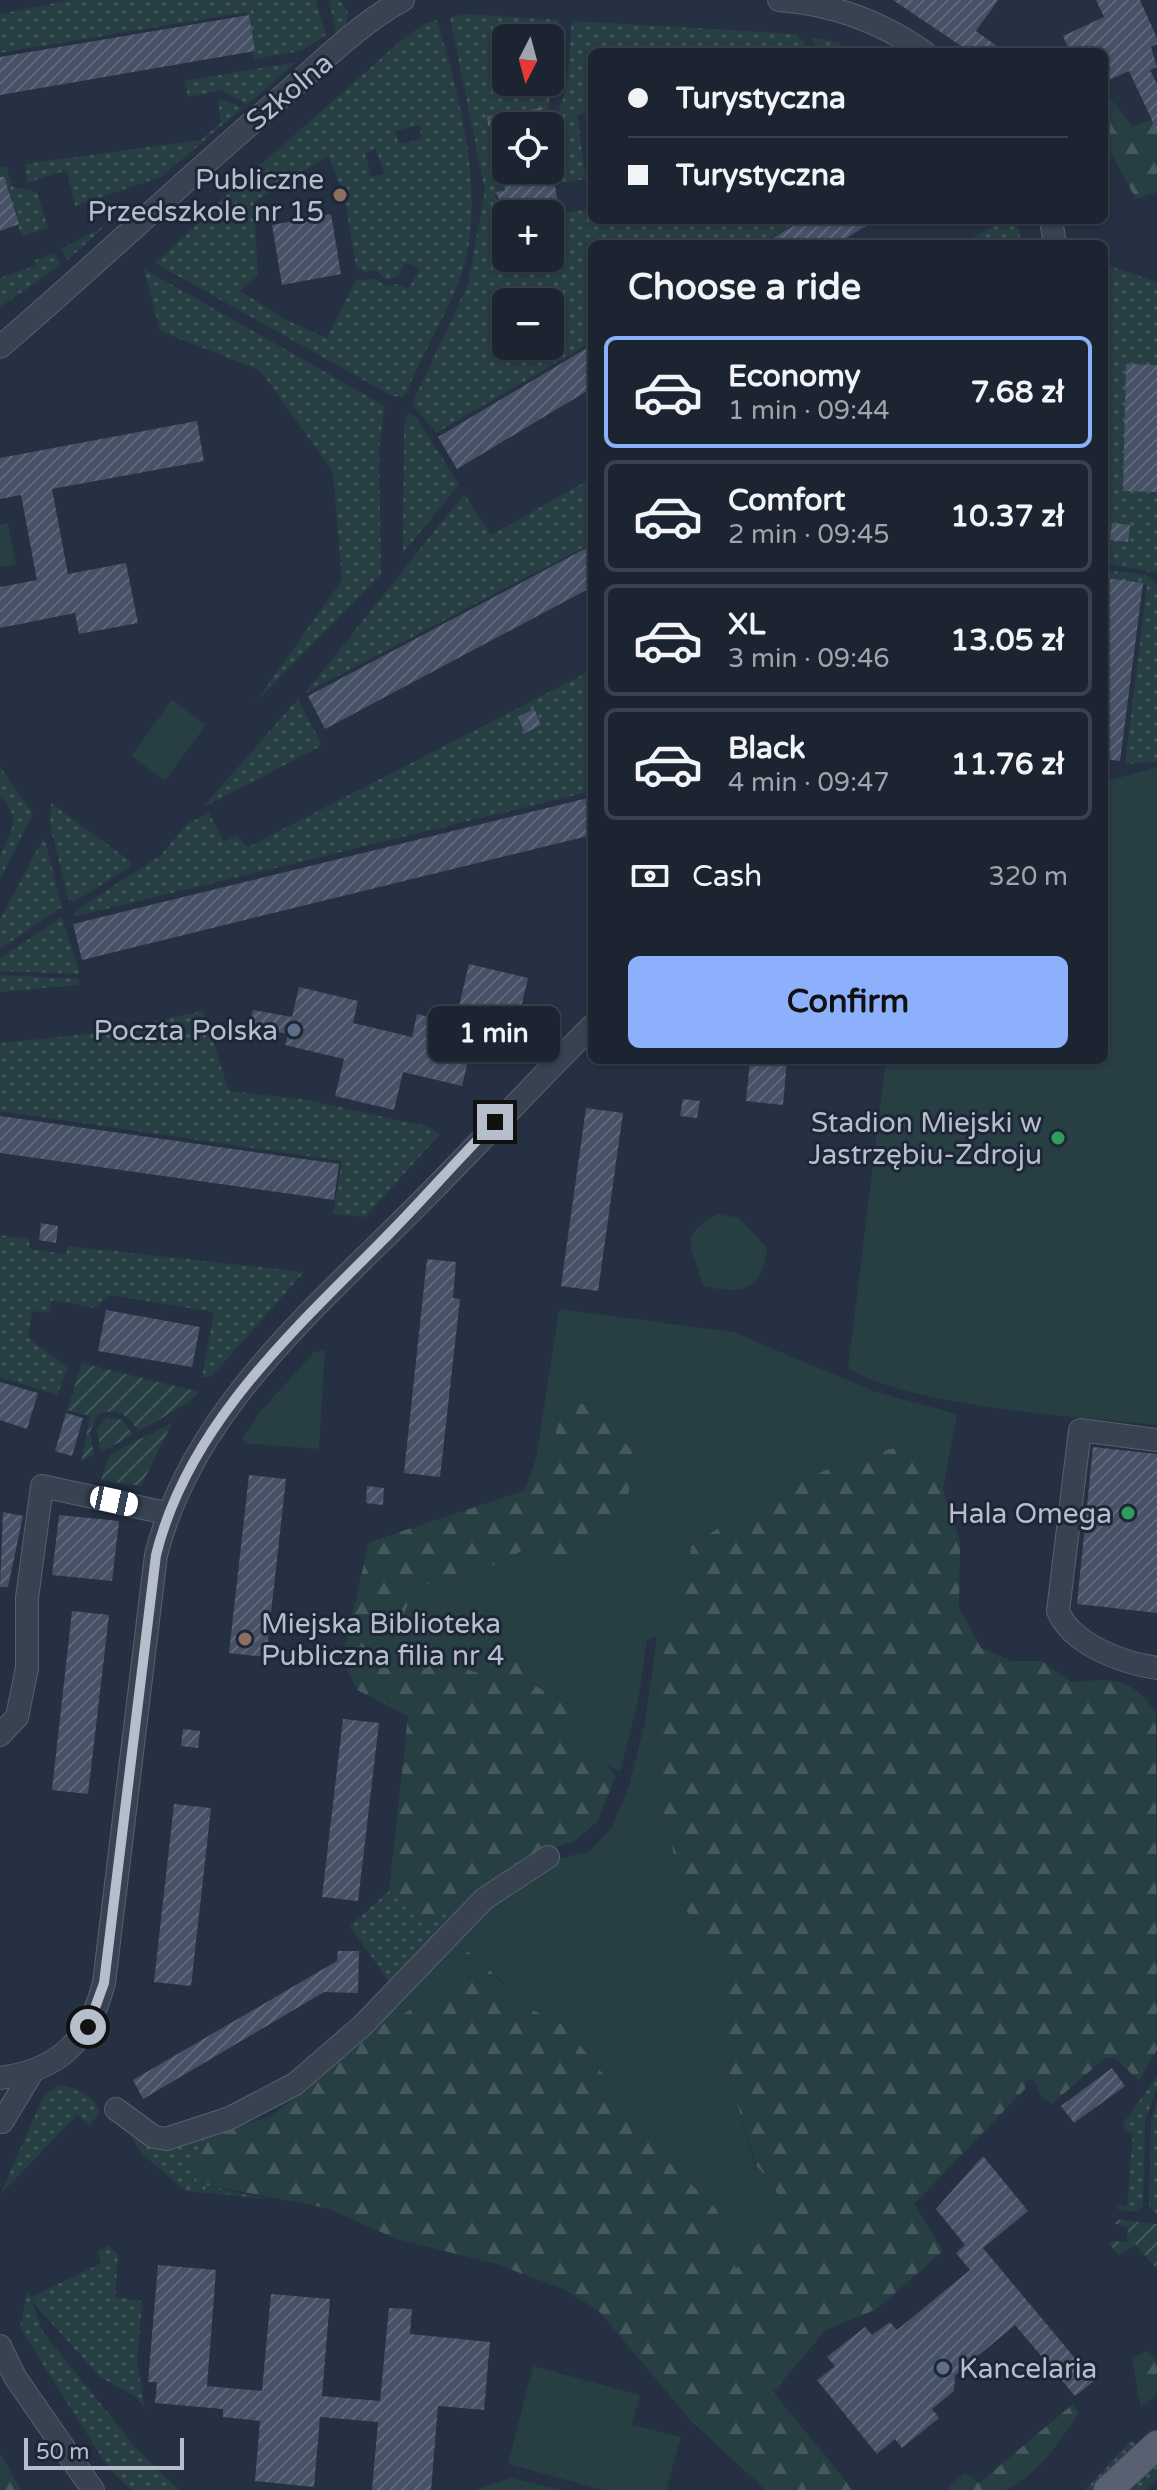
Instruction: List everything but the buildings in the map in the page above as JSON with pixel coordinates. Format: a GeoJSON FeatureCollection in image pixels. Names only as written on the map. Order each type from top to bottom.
{"type":"FeatureCollection","features":[{"type":"Feature","properties":{"kind":"main road"},"geometry":{"type":"LineString","coordinates":[[1108,2490],[1157,2445]]}},
{"type":"Feature","properties":{"kind":"street"},"geometry":{"type":"LineString","coordinates":[[779,0],[808,2],[864,17],[917,48]]}},
{"type":"Feature","properties":{"kind":"street","name":"Szkolna"},"geometry":{"type":"LineString","coordinates":[[0,347],[108,255],[193,173],[392,2]]}},
{"type":"Feature","properties":{"kind":"street"},"geometry":{"type":"LineString","coordinates":[[0,2078],[31,2074],[59,2058],[88,2027],[104,1983],[156,1555],[166,1513],[204,1443],[274,1350],[588,1030]]}},
{"type":"Feature","properties":{"kind":"street"},"geometry":{"type":"LineString","coordinates":[[1157,1440],[1080,1430],[1058,1611],[1064,1625],[1087,1642],[1133,1664],[1157,1668]]}},
{"type":"Feature","properties":{"kind":"street"},"geometry":{"type":"LineString","coordinates":[[0,1735],[17,1717],[27,1668],[27,1598],[42,1486],[166,1513]]}},
{"type":"Feature","properties":{"kind":"street"},"geometry":{"type":"LineString","coordinates":[[116,2109],[154,2137],[166,2139],[230,2118],[295,2084],[362,2026],[484,1899],[548,1857]]}},
{"type":"Feature","properties":{"kind":"street"},"geometry":{"type":"LineString","coordinates":[[1,2119],[31,2074]]}},
{"type":"Feature","properties":{"kind":"street"},"geometry":{"type":"LineString","coordinates":[[0,2346],[15,2377],[93,2490]]}},
{"type":"Feature","properties":{"kind":"green space"},"geometry":{"type":"Polygon","coordinates":[[[70,0],[316,0],[326,35],[301,51],[254,59],[247,12],[0,53],[0,14],[70,0]]]}},
{"type":"Feature","properties":{"kind":"green space"},"geometry":{"type":"Polygon","coordinates":[[[329,0],[340,0],[348,13],[345,26],[337,37],[329,0]]]}},
{"type":"Feature","properties":{"kind":"green space"},"geometry":{"type":"Polygon","coordinates":[[[468,14],[559,20],[559,24],[492,24],[492,96],[550,96],[547,112],[543,109],[492,112],[492,184],[505,184],[506,192],[494,194],[497,200],[492,200],[492,272],[564,272],[564,213],[588,210],[588,224],[794,224],[767,240],[588,240],[588,344],[564,358],[564,288],[492,288],[492,360],[561,360],[436,433],[412,404],[468,284],[485,191],[450,17],[468,14]]]}},
{"type":"Feature","properties":{"kind":"green space"},"geometry":{"type":"Polygon","coordinates":[[[437,20],[453,79],[466,140],[472,203],[470,233],[460,278],[402,397],[392,396],[155,263],[201,221],[200,218],[403,39],[424,24],[437,20]],[[420,125],[395,131],[399,144],[421,139],[420,125]],[[376,149],[365,153],[371,177],[384,174],[376,149]],[[328,156],[254,202],[258,275],[240,291],[286,320],[327,338],[356,280],[375,279],[387,286],[396,284],[408,289],[420,269],[404,262],[399,276],[386,280],[376,270],[365,272],[356,267],[344,195],[328,156]]]}},
{"type":"Feature","properties":{"kind":"green space"},"geometry":{"type":"Polygon","coordinates":[[[572,21],[797,34],[808,48],[588,48],[588,112],[577,115],[586,179],[564,182],[564,112],[558,112],[565,91],[572,21]]]}},
{"type":"Feature","properties":{"kind":"green space"},"geometry":{"type":"Polygon","coordinates":[[[810,37],[841,43],[839,48],[817,48],[810,37]]]}},
{"type":"Feature","properties":{"kind":"green space"},"geometry":{"type":"Polygon","coordinates":[[[296,62],[247,105],[222,90],[188,97],[184,81],[296,62]]]}},
{"type":"Feature","properties":{"kind":"green space"},"geometry":{"type":"Polygon","coordinates":[[[1108,97],[1132,126],[1157,118],[1157,192],[1136,199],[1108,147],[1108,97]]]}},
{"type":"Feature","properties":{"kind":"green space"},"geometry":{"type":"Polygon","coordinates":[[[218,98],[243,108],[161,177],[75,206],[67,170],[27,183],[25,164],[200,140],[221,123],[218,98]]]}},
{"type":"Feature","properties":{"kind":"green space"},"geometry":{"type":"Polygon","coordinates":[[[6,166],[13,187],[37,192],[48,228],[22,236],[3,188],[0,189],[0,167],[6,166]]]}},
{"type":"Feature","properties":{"kind":"green space"},"geometry":{"type":"Polygon","coordinates":[[[998,224],[1017,224],[1021,240],[968,240],[998,224]]]}},
{"type":"Feature","properties":{"kind":"green space"},"geometry":{"type":"Polygon","coordinates":[[[106,225],[68,260],[61,249],[106,225]]]}},
{"type":"Feature","properties":{"kind":"green space"},"geometry":{"type":"Polygon","coordinates":[[[55,253],[61,265],[0,307],[0,278],[35,266],[35,260],[55,253]]]}},
{"type":"Feature","properties":{"kind":"green space"},"geometry":{"type":"Polygon","coordinates":[[[1108,265],[1157,282],[1157,573],[1108,564],[1108,265]]]}},
{"type":"Feature","properties":{"kind":"green space"},"geometry":{"type":"Polygon","coordinates":[[[144,269],[385,406],[379,448],[381,574],[255,703],[342,580],[333,472],[260,370],[160,331],[144,269]]]}},
{"type":"Feature","properties":{"kind":"green space"},"geometry":{"type":"Polygon","coordinates":[[[408,412],[417,418],[459,485],[403,553],[404,429],[408,412]]]}},
{"type":"Feature","properties":{"kind":"green space"},"geometry":{"type":"Polygon","coordinates":[[[588,480],[588,545],[305,693],[464,494],[491,535],[588,480]]]}},
{"type":"Feature","properties":{"kind":"green space"},"geometry":{"type":"Polygon","coordinates":[[[8,523],[16,565],[0,567],[0,525],[8,523]]]}},
{"type":"Feature","properties":{"kind":"green space"},"geometry":{"type":"Polygon","coordinates":[[[1108,570],[1147,575],[1157,584],[1157,762],[1125,764],[1147,585],[1108,580],[1108,570]]]}},
{"type":"Feature","properties":{"kind":"green space"},"geometry":{"type":"Polygon","coordinates":[[[588,672],[588,792],[73,917],[75,911],[160,856],[187,824],[209,813],[224,842],[237,835],[248,847],[588,672]]]}},
{"type":"Feature","properties":{"kind":"green space"},"geometry":{"type":"Polygon","coordinates":[[[298,699],[321,743],[319,747],[202,808],[298,699]]]}},
{"type":"Feature","properties":{"kind":"green space"},"geometry":{"type":"Polygon","coordinates":[[[172,700],[206,725],[165,781],[131,756],[172,700]]]}},
{"type":"Feature","properties":{"kind":"green space"},"geometry":{"type":"Polygon","coordinates":[[[0,767],[33,813],[0,879],[0,858],[13,821],[8,806],[0,797],[0,767]]]}},
{"type":"Feature","properties":{"kind":"green space"},"geometry":{"type":"Polygon","coordinates":[[[1157,767],[1157,1425],[1041,1414],[953,1401],[876,1382],[848,1368],[886,1064],[1108,1064],[1108,781],[1157,767]]]}},
{"type":"Feature","properties":{"kind":"green space"},"geometry":{"type":"Polygon","coordinates":[[[51,803],[130,861],[131,866],[74,902],[68,899],[50,825],[51,803]]]}},
{"type":"Feature","properties":{"kind":"green space"},"geometry":{"type":"Polygon","coordinates":[[[44,837],[62,907],[0,949],[0,920],[44,837]]]}},
{"type":"Feature","properties":{"kind":"green space"},"geometry":{"type":"Polygon","coordinates":[[[62,917],[80,974],[0,971],[0,958],[62,917]]]}},
{"type":"Feature","properties":{"kind":"green space"},"geometry":{"type":"Polygon","coordinates":[[[0,975],[79,979],[79,985],[0,992],[0,975]]]}},
{"type":"Feature","properties":{"kind":"green space"},"geometry":{"type":"Polygon","coordinates":[[[203,1011],[229,1091],[308,1100],[429,1127],[440,1134],[365,1217],[333,1214],[342,1161],[0,1111],[0,1043],[98,1033],[203,1011]]]}},
{"type":"Feature","properties":{"kind":"green space"},"geometry":{"type":"Polygon","coordinates":[[[718,1214],[739,1218],[767,1248],[755,1282],[739,1290],[703,1286],[692,1252],[692,1237],[696,1230],[718,1214]]]}},
{"type":"Feature","properties":{"kind":"green space"},"geometry":{"type":"Polygon","coordinates":[[[0,1235],[29,1239],[30,1249],[66,1254],[68,1246],[304,1272],[211,1377],[202,1377],[214,1312],[109,1295],[95,1308],[52,1300],[49,1313],[32,1311],[28,1338],[68,1368],[57,1395],[0,1377],[0,1235]]]}},
{"type":"Feature","properties":{"kind":"green space"},"geometry":{"type":"Polygon","coordinates":[[[559,1309],[733,1332],[876,1392],[957,1414],[943,1490],[909,1445],[851,1460],[768,1498],[691,1546],[687,1582],[685,1571],[670,1583],[684,1605],[668,1622],[656,1699],[659,1792],[676,1865],[680,1904],[699,1925],[726,1986],[723,2047],[733,2091],[756,2167],[774,2184],[778,2197],[769,2230],[736,2269],[717,2210],[666,2159],[661,2146],[563,2024],[522,2005],[511,2005],[506,2000],[506,1986],[477,1956],[466,1951],[471,1979],[440,1975],[433,1995],[365,2033],[493,1898],[558,1859],[590,1851],[612,1827],[628,1789],[645,1722],[657,1637],[647,1640],[638,1702],[620,1772],[581,1751],[570,1722],[586,1724],[585,1711],[532,1684],[524,1661],[492,1660],[481,1674],[435,1659],[428,1620],[410,1654],[392,1639],[419,1581],[447,1590],[537,1543],[548,1568],[584,1551],[588,1532],[617,1523],[629,1493],[634,1454],[617,1431],[610,1412],[578,1402],[559,1406],[554,1449],[536,1459],[559,1309]]]}},
{"type":"Feature","properties":{"kind":"green space"},"geometry":{"type":"Polygon","coordinates":[[[325,1350],[319,1449],[250,1444],[242,1439],[260,1412],[314,1352],[325,1350]]]}},
{"type":"Feature","properties":{"kind":"green space"},"geometry":{"type":"Polygon","coordinates":[[[82,1363],[199,1392],[188,1403],[139,1431],[130,1420],[116,1412],[97,1415],[90,1433],[94,1454],[81,1462],[90,1416],[67,1410],[82,1363]]]}},
{"type":"Feature","properties":{"kind":"green space"},"geometry":{"type":"Polygon","coordinates":[[[578,1402],[610,1412],[617,1431],[634,1454],[629,1493],[617,1523],[588,1532],[585,1551],[548,1569],[537,1543],[447,1590],[428,1619],[492,1660],[524,1660],[532,1684],[585,1711],[586,1724],[571,1722],[616,1776],[597,1822],[575,1841],[538,1853],[497,1877],[471,1901],[421,1923],[389,1891],[408,1716],[357,1690],[342,1659],[369,1542],[524,1491],[536,1459],[554,1449],[559,1406],[578,1402]]]}},
{"type":"Feature","properties":{"kind":"green space"},"geometry":{"type":"Polygon","coordinates":[[[107,1417],[122,1420],[133,1435],[101,1452],[97,1429],[107,1417]]]}},
{"type":"Feature","properties":{"kind":"green space"},"geometry":{"type":"Polygon","coordinates":[[[172,1423],[141,1486],[101,1480],[110,1454],[172,1423]]]}},
{"type":"Feature","properties":{"kind":"green space"},"geometry":{"type":"Polygon","coordinates":[[[909,1445],[943,1490],[960,1541],[959,1608],[981,1648],[1012,1661],[1042,1661],[1071,1682],[1120,1682],[1138,1692],[1156,1713],[1157,2050],[1139,2081],[1115,2058],[1105,2058],[1052,2104],[1042,2097],[1034,2081],[1026,2079],[1025,2089],[914,2204],[943,2251],[877,2309],[826,2330],[773,2392],[853,2490],[766,2490],[692,2422],[598,2310],[563,2289],[496,2264],[397,2239],[326,2208],[197,2183],[194,2165],[205,2138],[271,2116],[310,2086],[365,2033],[402,2015],[465,1950],[477,1956],[522,2005],[563,2024],[662,2146],[666,2159],[718,2210],[736,2268],[774,2184],[757,2167],[733,2091],[723,2047],[726,1986],[699,1925],[680,1904],[676,1865],[659,1792],[656,1699],[670,1584],[685,1571],[687,1578],[691,1546],[742,1513],[823,1471],[851,1460],[909,1445]]]}},
{"type":"Feature","properties":{"kind":"green space"},"geometry":{"type":"Polygon","coordinates":[[[389,1891],[421,1923],[471,1901],[392,1986],[350,1926],[389,1891]]]}},
{"type":"Feature","properties":{"kind":"green space"},"geometry":{"type":"Polygon","coordinates":[[[1157,2076],[1157,2088],[1145,2121],[1143,2207],[1137,2212],[1119,2210],[1116,2205],[1127,2206],[1133,2133],[1126,2131],[1122,2125],[1157,2076]]]}},
{"type":"Feature","properties":{"kind":"green space"},"geometry":{"type":"Polygon","coordinates":[[[60,2085],[84,2093],[94,2101],[100,2113],[89,2125],[77,2115],[0,2195],[44,2095],[60,2085]]]}},
{"type":"Feature","properties":{"kind":"green space"},"geometry":{"type":"Polygon","coordinates":[[[1157,2102],[1157,2214],[1149,2207],[1151,2119],[1157,2102]]]}},
{"type":"Feature","properties":{"kind":"green space"},"geometry":{"type":"Polygon","coordinates":[[[124,2126],[205,2138],[194,2165],[213,2187],[268,2199],[186,2191],[143,2155],[124,2126]]]}},
{"type":"Feature","properties":{"kind":"green space"},"geometry":{"type":"Polygon","coordinates":[[[1119,2220],[1157,2224],[1157,2269],[1135,2244],[1120,2256],[1109,2244],[1111,2241],[1127,2242],[1128,2227],[1113,2223],[1119,2220]]]}},
{"type":"Feature","properties":{"kind":"green space"},"geometry":{"type":"Polygon","coordinates":[[[109,2246],[118,2255],[115,2297],[142,2301],[137,2361],[145,2409],[136,2397],[100,2377],[31,2300],[43,2332],[136,2448],[179,2490],[131,2490],[108,2467],[20,2328],[27,2291],[31,2297],[102,2263],[98,2251],[109,2246]]]}},
{"type":"Feature","properties":{"kind":"green space"},"geometry":{"type":"Polygon","coordinates":[[[1147,2351],[1157,2359],[1157,2394],[1141,2408],[1132,2359],[1147,2351]]]}},
{"type":"Feature","properties":{"kind":"green space"},"geometry":{"type":"Polygon","coordinates":[[[533,2366],[640,2395],[632,2425],[681,2437],[666,2490],[603,2490],[508,2464],[533,2366]]]}},
{"type":"Feature","properties":{"kind":"green space"},"geometry":{"type":"Polygon","coordinates":[[[1073,2404],[1079,2413],[1072,2424],[1048,2456],[1019,2483],[1007,2490],[950,2490],[949,2486],[965,2473],[979,2483],[1073,2404]]]}},
{"type":"Feature","properties":{"kind":"green space"},"geometry":{"type":"Polygon","coordinates":[[[1131,2440],[1135,2444],[1134,2452],[1094,2490],[1085,2490],[1131,2440]]]}},
{"type":"Feature","properties":{"kind":"green space"},"geometry":{"type":"Polygon","coordinates":[[[0,2453],[21,2490],[0,2490],[0,2453]]]}},
{"type":"Feature","properties":{"kind":"green space"},"geometry":{"type":"Polygon","coordinates":[[[1157,2464],[1157,2479],[1145,2490],[1131,2490],[1157,2464]]]}},
{"type":"Feature","properties":{"kind":"green space"},"geometry":{"type":"Polygon","coordinates":[[[511,2478],[563,2490],[474,2490],[511,2478]]]}},
{"type":"Feature","properties":{"kind":"place","name":"Publiczne Przedszkole nr 15"},"geometry":{"type":"Point","coordinates":[340,195]}},
{"type":"Feature","properties":{"kind":"place","name":"Poczta Polska"},"geometry":{"type":"Point","coordinates":[294,1030]}},
{"type":"Feature","properties":{"kind":"place","name":"Stadion Miejski w Jastrzębiu-Zdroju"},"geometry":{"type":"Point","coordinates":[1058,1138]}},
{"type":"Feature","properties":{"kind":"place","name":"Hala Omega"},"geometry":{"type":"Point","coordinates":[1128,1513]}},
{"type":"Feature","properties":{"kind":"place","name":"Miejska Biblioteka Publiczna filia nr 4"},"geometry":{"type":"Point","coordinates":[245,1639]}},
{"type":"Feature","properties":{"kind":"place","name":"Kancelaria"},"geometry":{"type":"Point","coordinates":[943,2368]}},
{"type":"Feature","properties":{"kind":"route"},"geometry":{"type":"LineString","coordinates":[[88,2027],[104,1983],[156,1555],[166,1513],[204,1443],[274,1350],[446,1177],[495,1122]]}}]}
